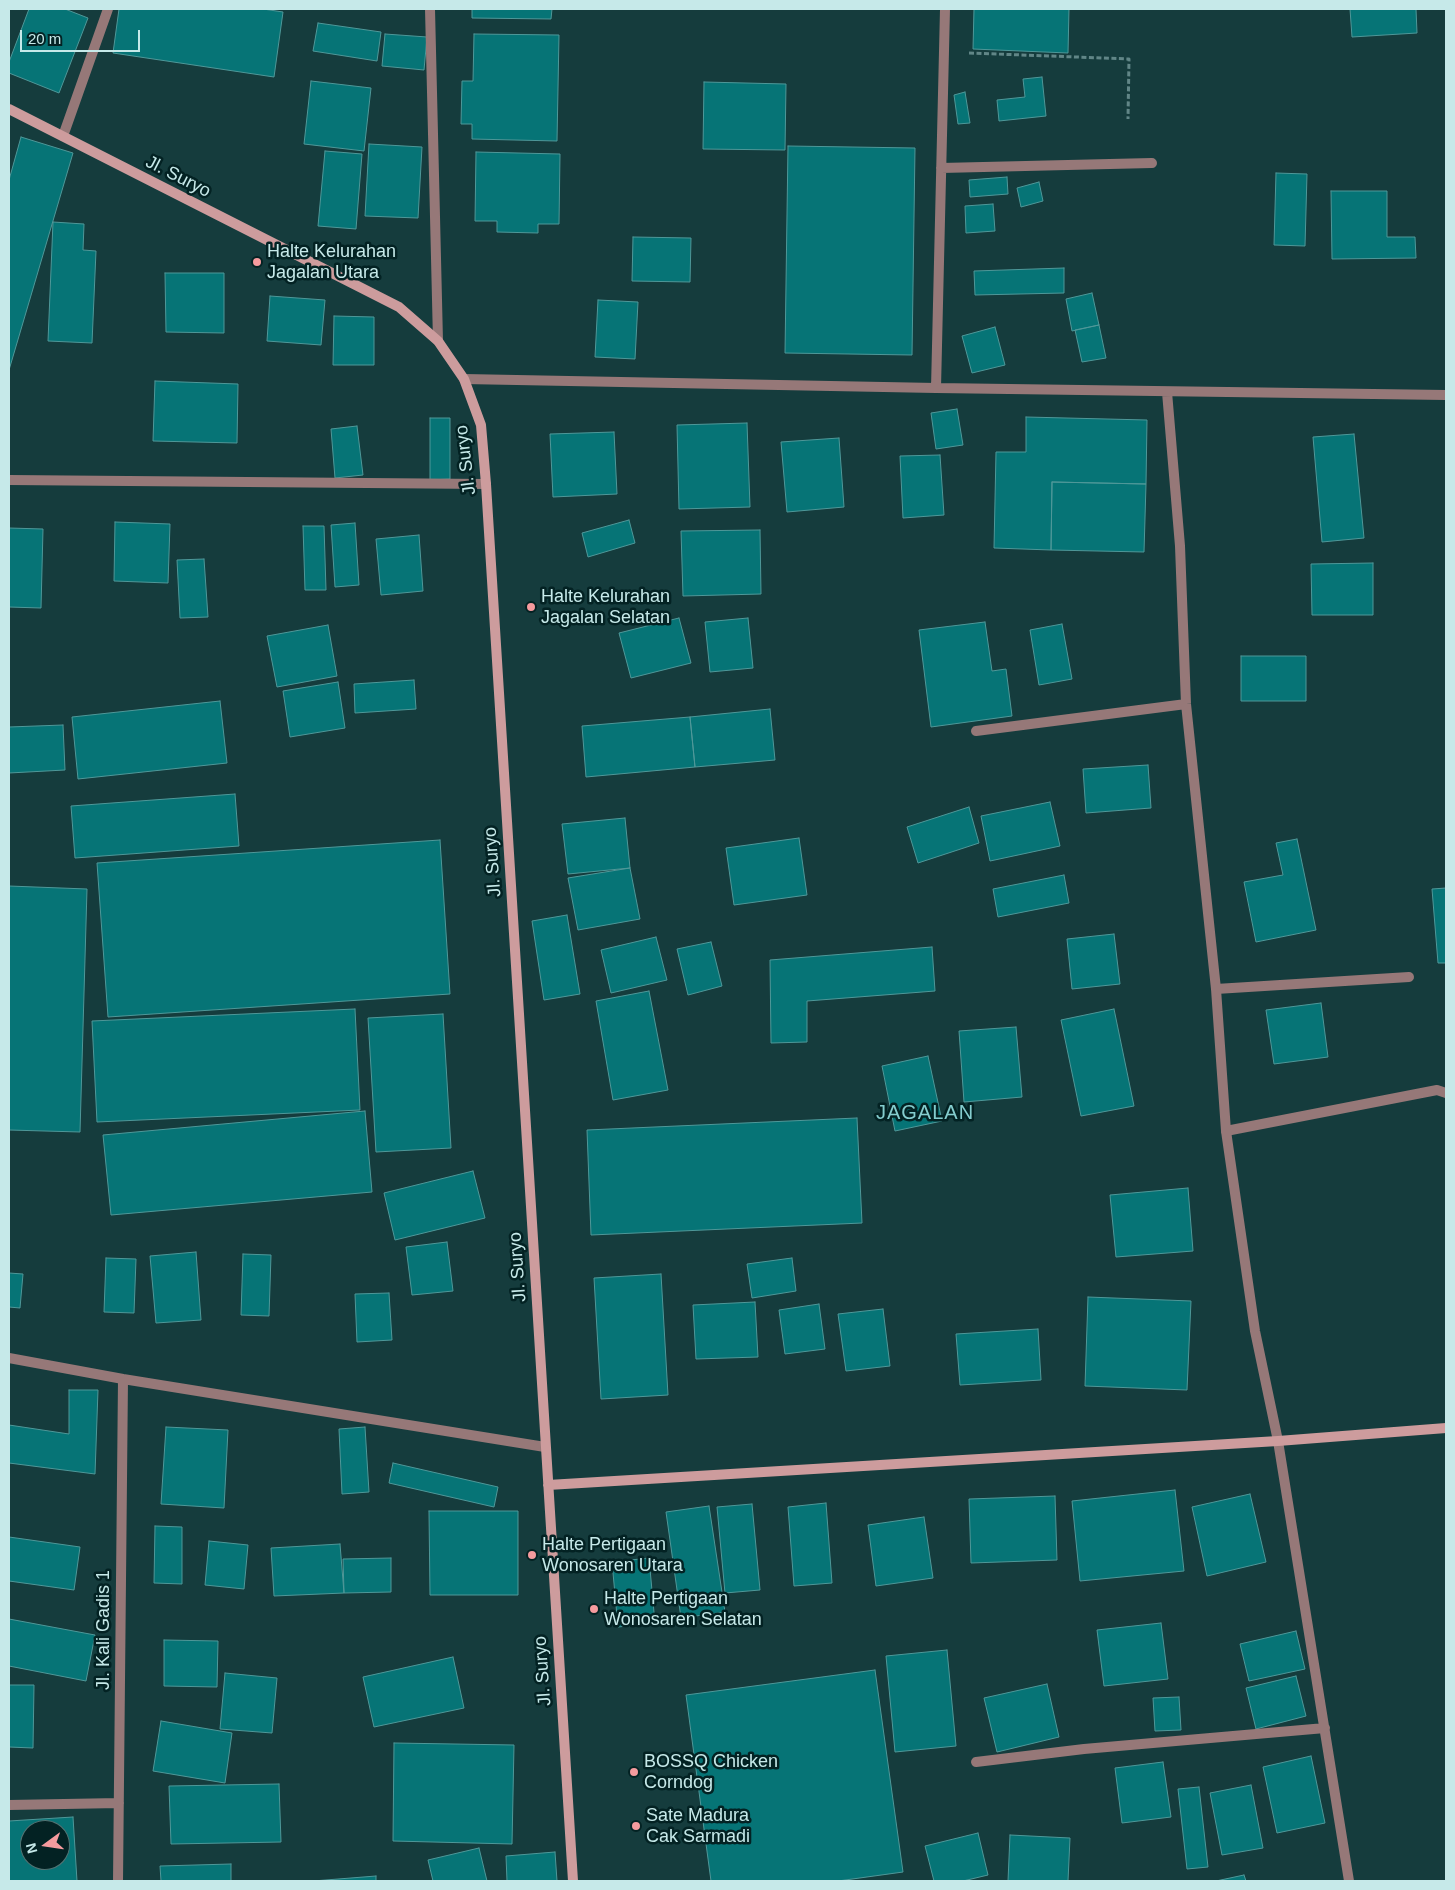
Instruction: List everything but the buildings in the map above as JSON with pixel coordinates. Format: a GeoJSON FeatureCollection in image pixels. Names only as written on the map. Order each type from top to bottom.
{"type":"FeatureCollection","features":[{"type":"Feature","properties":{"kind":"main road","name":"Jl. Suryo"},"geometry":{"type":"LineString","coordinates":[[9,109],[399,307],[438,341],[464,379],[481,425],[572,1881]]}},
{"type":"Feature","properties":{"kind":"main road"},"geometry":{"type":"LineString","coordinates":[[548,1485],[1278,1441],[1446,1428]]}},
{"type":"Feature","properties":{"kind":"street"},"geometry":{"type":"LineString","coordinates":[[63,136],[108,9]]}},
{"type":"Feature","properties":{"kind":"street"},"geometry":{"type":"LineString","coordinates":[[430,9],[438,341]]}},
{"type":"Feature","properties":{"kind":"street"},"geometry":{"type":"LineString","coordinates":[[936,388],[945,9]]}},
{"type":"Feature","properties":{"kind":"street"},"geometry":{"type":"LineString","coordinates":[[941,168],[1152,163]]}},
{"type":"Feature","properties":{"kind":"street"},"geometry":{"type":"LineString","coordinates":[[464,379],[1167,392],[1446,395]]}},
{"type":"Feature","properties":{"kind":"street"},"geometry":{"type":"LineString","coordinates":[[1167,392],[1180,546],[1186,704],[1216,989],[1226,1131],[1239,1232],[1255,1331],[1278,1441],[1349,1881]]}},
{"type":"Feature","properties":{"kind":"street"},"geometry":{"type":"LineString","coordinates":[[9,480],[486,484]]}},
{"type":"Feature","properties":{"kind":"street"},"geometry":{"type":"LineString","coordinates":[[976,731],[1186,704]]}},
{"type":"Feature","properties":{"kind":"street"},"geometry":{"type":"LineString","coordinates":[[1216,989],[1409,978]]}},
{"type":"Feature","properties":{"kind":"street"},"geometry":{"type":"LineString","coordinates":[[1226,1131],[1437,1090],[1446,1093]]}},
{"type":"Feature","properties":{"kind":"street"},"geometry":{"type":"LineString","coordinates":[[9,1358],[123,1379],[545,1447]]}},
{"type":"Feature","properties":{"kind":"street","name":"Jl. Kali Gadis 1"},"geometry":{"type":"LineString","coordinates":[[118,1881],[123,1379]]}},
{"type":"Feature","properties":{"kind":"street"},"geometry":{"type":"LineString","coordinates":[[976,1762],[1084,1749],[1324,1728]]}},
{"type":"Feature","properties":{"kind":"street"},"geometry":{"type":"LineString","coordinates":[[9,1805],[119,1803]]}},
{"type":"Feature","properties":{"kind":"path"},"geometry":{"type":"LineString","coordinates":[[944,52],[1129,59],[1128,119]]}},
{"type":"Feature","properties":{"kind":"place","name":"Halte Kelurahan Jagalan Utara"},"geometry":{"type":"Point","coordinates":[257,262]}},
{"type":"Feature","properties":{"kind":"place","name":"Halte Kelurahan Jagalan Selatan"},"geometry":{"type":"Point","coordinates":[531,607]}},
{"type":"Feature","properties":{"kind":"place","name":"Halte Pertigaan Wonosaren Utara"},"geometry":{"type":"Point","coordinates":[532,1555]}},
{"type":"Feature","properties":{"kind":"place","name":"Halte Pertigaan Wonosaren Selatan"},"geometry":{"type":"Point","coordinates":[594,1609]}},
{"type":"Feature","properties":{"kind":"place","name":"BOSSQ Chicken Corndog"},"geometry":{"type":"Point","coordinates":[634,1772]}},
{"type":"Feature","properties":{"kind":"place","name":"Sate Madura Cak Sarmadi"},"geometry":{"type":"Point","coordinates":[636,1826]}},
{"type":"Feature","properties":{"kind":"district","name":"JAGALAN"},"geometry":{"type":"Point","coordinates":[925,1113]}}]}
